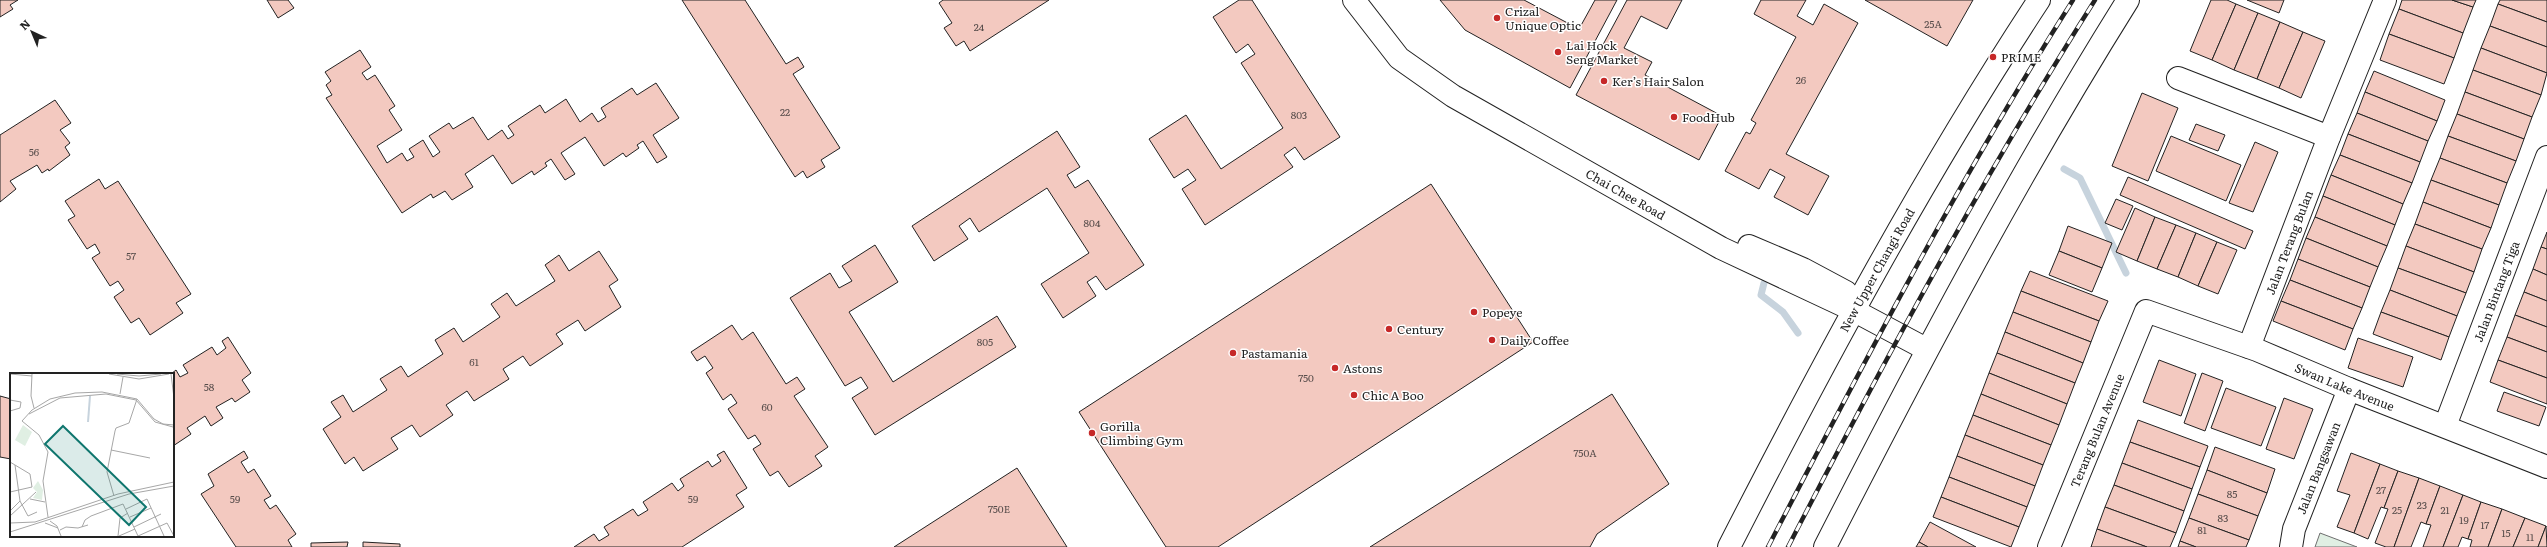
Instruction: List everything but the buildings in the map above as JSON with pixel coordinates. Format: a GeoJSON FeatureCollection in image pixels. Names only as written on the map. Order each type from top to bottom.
{"type":"FeatureCollection","features":[{"type":"Feature","properties":{"kind":"street","name":"Chai Chee Road"},"geometry":{"type":"LineString","coordinates":[[1354,0],[1399,58],[1453,96],[1721,248],[1856,305],[1930,344]]}},
{"type":"Feature","properties":{"kind":"street","name":"Chai Chee Road"},"geometry":{"type":"LineString","coordinates":[[1369,0],[1408,49],[1460,85],[1728,236],[1803,269],[1856,305]]}},
{"type":"Feature","properties":{"kind":"street","name":"New Upper Changi Road"},"geometry":{"type":"LineString","coordinates":[[1729,547],[1856,305],[2005,52],[2039,0]]}},
{"type":"Feature","properties":{"kind":"street"},"geometry":{"type":"LineString","coordinates":[[1826,547],[1930,344],[2081,76],[2128,0]]}},
{"type":"Feature","properties":{"kind":"street","name":"Jalan Terang Bulan"},"geometry":{"type":"LineString","coordinates":[[2249,347],[2329,137],[2385,0]]}},
{"type":"Feature","properties":{"kind":"street"},"geometry":{"type":"LineString","coordinates":[[2178,78],[2329,137]]}},
{"type":"Feature","properties":{"kind":"street","name":"Jalan Bintang Tiga"},"geometry":{"type":"LineString","coordinates":[[2444,426],[2547,157]]}},
{"type":"Feature","properties":{"kind":"street","name":"Swan Lake Avenue"},"geometry":{"type":"LineString","coordinates":[[2143,314],[2149,311],[2249,347],[2350,389],[2547,467]]}},
{"type":"Feature","properties":{"kind":"street","name":"Terang Bulan Avenue"},"geometry":{"type":"LineString","coordinates":[[2049,547],[2143,314]]}},
{"type":"Feature","properties":{"kind":"street","name":"Jalan Bangsawan"},"geometry":{"type":"LineString","coordinates":[[2291,547],[2294,529],[2350,389]]}},
{"type":"Feature","properties":{"kind":"green space"},"geometry":{"type":"Polygon","coordinates":[[[2320,533],[2357,547],[2315,547],[2320,533]]]}},
{"type":"Feature","properties":{"kind":"waterway"},"geometry":{"type":"LineString","coordinates":[[2064,169],[2080,178],[2126,273]]}},
{"type":"Feature","properties":{"kind":"waterway"},"geometry":{"type":"LineString","coordinates":[[1764,283],[1761,295],[1783,312],[1798,333]]}},
{"type":"Feature","properties":{"kind":"railway"},"geometry":{"type":"LineString","coordinates":[[1768,547],[1914,270],[2032,66],[2073,0]]}},
{"type":"Feature","properties":{"kind":"railway"},"geometry":{"type":"LineString","coordinates":[[1788,547],[1898,339],[1974,202],[2013,134],[2095,0]]}},
{"type":"Feature","properties":{"kind":"place","name":"Crizal Unique Optic"},"geometry":{"type":"Point","coordinates":[1497,18]}},
{"type":"Feature","properties":{"kind":"place","name":"Lai Hock Seng Market"},"geometry":{"type":"Point","coordinates":[1558,52]}},
{"type":"Feature","properties":{"kind":"place","name":"PRIME"},"geometry":{"type":"Point","coordinates":[1993,57]}},
{"type":"Feature","properties":{"kind":"place","name":"Ker’s Hair Salon"},"geometry":{"type":"Point","coordinates":[1604,81]}},
{"type":"Feature","properties":{"kind":"place","name":"FoodHub"},"geometry":{"type":"Point","coordinates":[1674,117]}},
{"type":"Feature","properties":{"kind":"place","name":"Popeye"},"geometry":{"type":"Point","coordinates":[1474,312]}},
{"type":"Feature","properties":{"kind":"place","name":"Century"},"geometry":{"type":"Point","coordinates":[1389,329]}},
{"type":"Feature","properties":{"kind":"place","name":"Daily Coffee"},"geometry":{"type":"Point","coordinates":[1492,340]}},
{"type":"Feature","properties":{"kind":"place","name":"Pastamania"},"geometry":{"type":"Point","coordinates":[1233,353]}},
{"type":"Feature","properties":{"kind":"place","name":"Astons"},"geometry":{"type":"Point","coordinates":[1335,368]}},
{"type":"Feature","properties":{"kind":"place","name":"Chic A Boo"},"geometry":{"type":"Point","coordinates":[1354,395]}},
{"type":"Feature","properties":{"kind":"place","name":"Gorilla Climbing Gym"},"geometry":{"type":"Point","coordinates":[1092,433]}}]}
